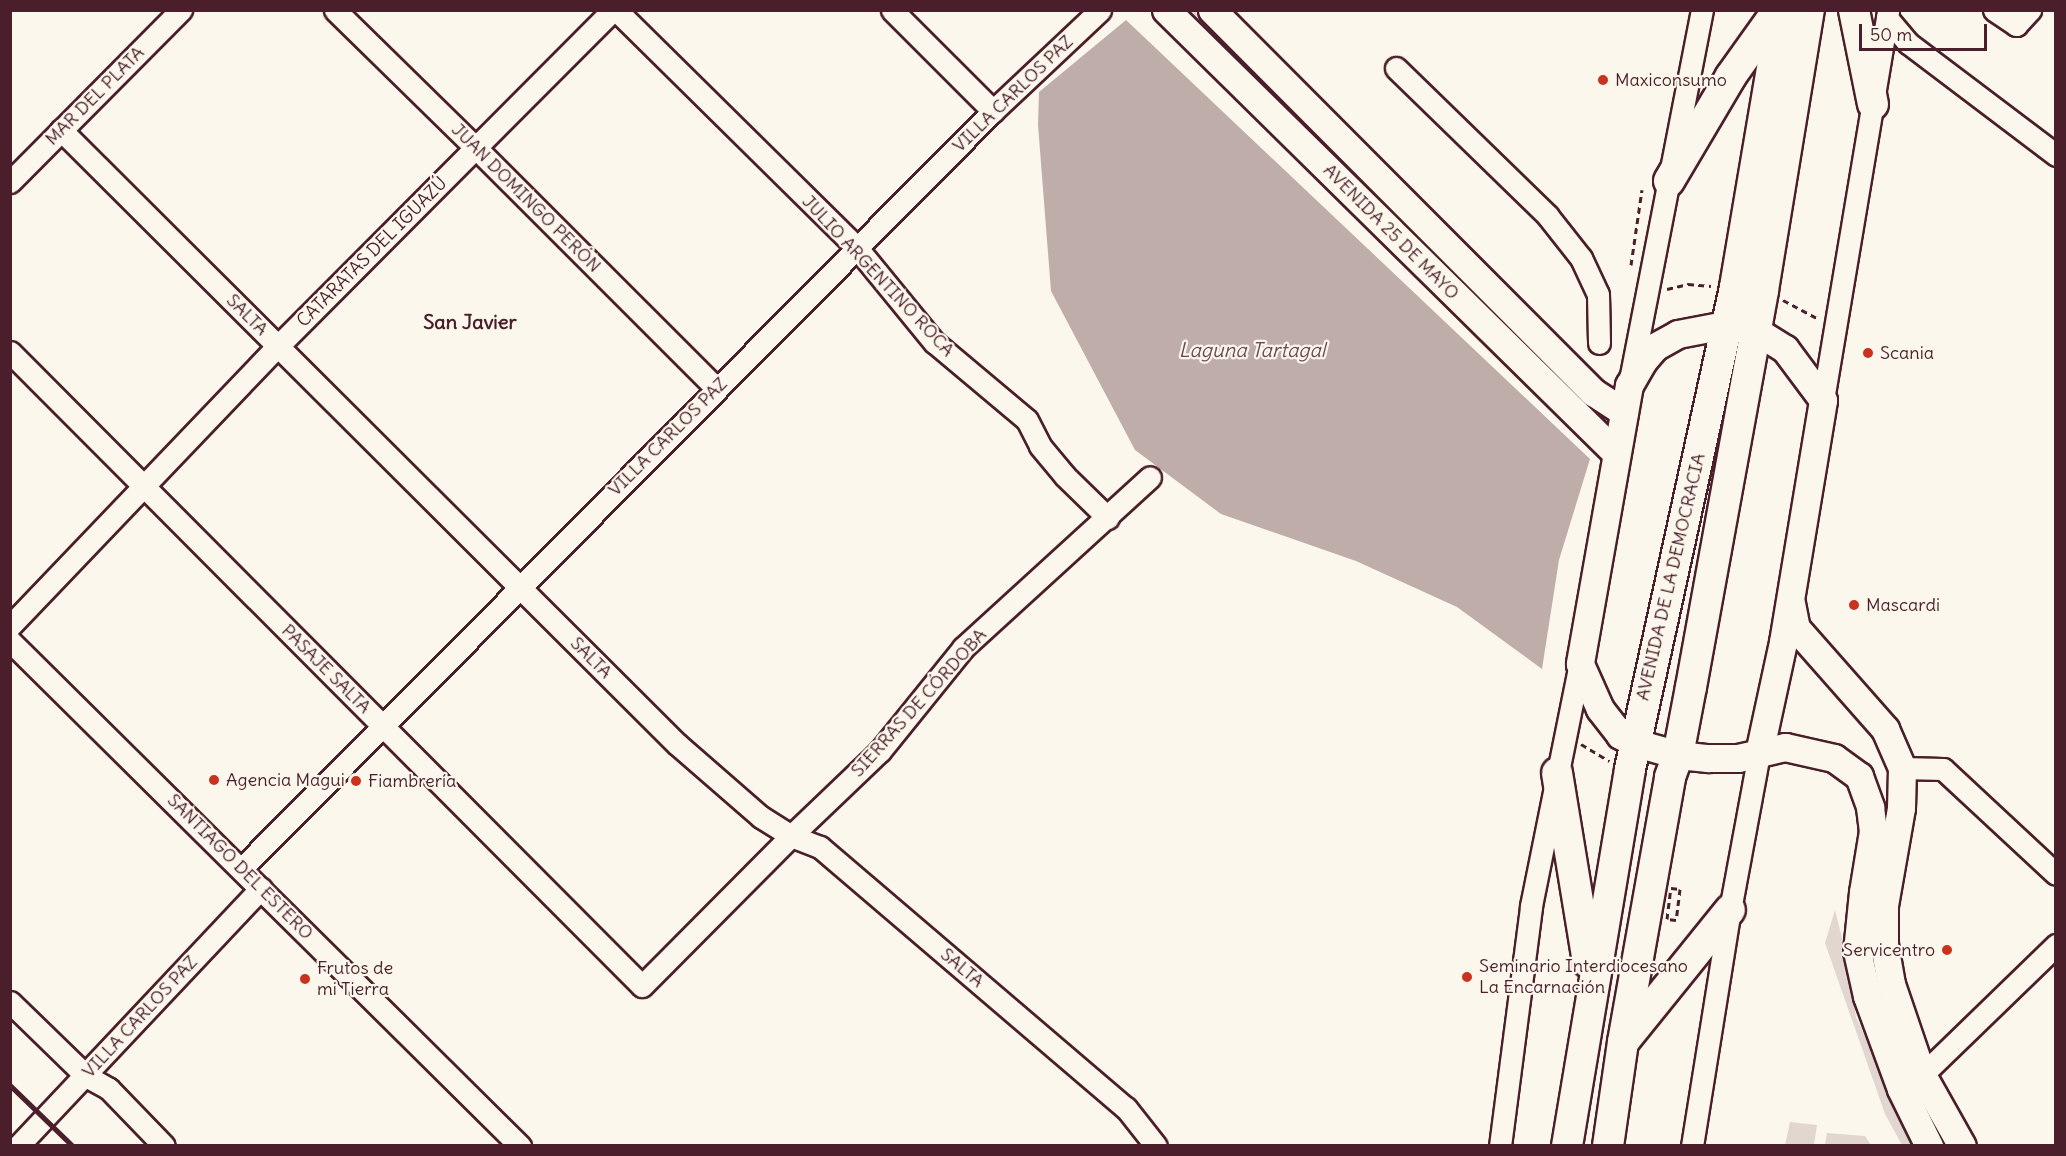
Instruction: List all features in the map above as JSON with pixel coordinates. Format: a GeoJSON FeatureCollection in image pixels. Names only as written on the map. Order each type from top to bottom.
{"type":"FeatureCollection","features":[{"type":"Feature","properties":{"kind":"highway"},"geometry":{"type":"LineString","coordinates":[[1669,181],[1731,76],[1778,10]]}},
{"type":"Feature","properties":{"kind":"highway","name":"AVENIDA DE LA DEMOCRACIA"},"geometry":{"type":"LineString","coordinates":[[1567,1146],[1646,686],[1735,287],[1782,10]]}},
{"type":"Feature","properties":{"kind":"highway","name":"AVENIDA DE LA DEMOCRACIA"},"geometry":{"type":"LineString","coordinates":[[1608,1146],[1623,1042],[1670,777],[1678,755],[1755,330],[1809,10]]}},
{"type":"Feature","properties":{"kind":"highway"},"geometry":{"type":"LineString","coordinates":[[1854,10],[1873,104]]}},
{"type":"Feature","properties":{"kind":"highway"},"geometry":{"type":"LineString","coordinates":[[1557,772],[1585,934],[1592,996]]}},
{"type":"Feature","properties":{"kind":"highway"},"geometry":{"type":"LineString","coordinates":[[1623,1042],[1730,910]]}},
{"type":"Feature","properties":{"kind":"main road","name":"AVENIDA 25 DE MAYO"},"geometry":{"type":"LineString","coordinates":[[1166,10],[1616,453]]}},
{"type":"Feature","properties":{"kind":"main road","name":"AVENIDA 25 DE MAYO"},"geometry":{"type":"LineString","coordinates":[[1212,10],[1593,392],[1624,412]]}},
{"type":"Feature","properties":{"kind":"main road"},"geometry":{"type":"LineString","coordinates":[[1759,753],[1791,598],[1824,400],[1785,349],[1755,330],[1725,325],[1678,334],[1655,347],[1643,361],[1629,385],[1580,664],[1600,709],[1620,735],[1636,743],[1678,755],[1738,758],[1785,747],[1808,750],[1834,758],[1859,776],[1870,807],[1873,831],[1863,892],[1857,951],[1867,996],[1911,1082],[1962,1146]]}},
{"type":"Feature","properties":{"kind":"main road"},"geometry":{"type":"LineString","coordinates":[[1791,598],[1796,628],[1885,729],[1902,768],[1900,808],[1884,905],[1884,944],[1911,1082],[1929,1146]]}},
{"type":"Feature","properties":{"kind":"street","name":"MAR DEL PLATA"},"geometry":{"type":"LineString","coordinates":[[10,182],[181,10]]}},
{"type":"Feature","properties":{"kind":"street","name":"JUAN DOMINGO PERÓN"},"geometry":{"type":"LineString","coordinates":[[335,10],[716,388]]}},
{"type":"Feature","properties":{"kind":"street","name":"CATARATAS DEL IGUAZÚ"},"geometry":{"type":"LineString","coordinates":[[10,626],[278,346],[615,10]]}},
{"type":"Feature","properties":{"kind":"street","name":"JULIO ARGENTINO ROCA"},"geometry":{"type":"LineString","coordinates":[[615,10],[857,248],[934,342],[1028,420],[1040,446],[1065,476],[1108,518]]}},
{"type":"Feature","properties":{"kind":"street"},"geometry":{"type":"LineString","coordinates":[[892,10],[993,111]]}},
{"type":"Feature","properties":{"kind":"street","name":"VILLA CARLOS PAZ"},"geometry":{"type":"LineString","coordinates":[[242,868],[519,586],[993,111],[1100,10]]}},
{"type":"Feature","properties":{"kind":"street"},"geometry":{"type":"LineString","coordinates":[[1629,385],[1702,10]]}},
{"type":"Feature","properties":{"kind":"street"},"geometry":{"type":"LineString","coordinates":[[1994,10],[2023,18]]}},
{"type":"Feature","properties":{"kind":"street"},"geometry":{"type":"LineString","coordinates":[[1824,400],[1888,14]]}},
{"type":"Feature","properties":{"kind":"street"},"geometry":{"type":"LineString","coordinates":[[1888,14],[1908,43],[2055,155]]}},
{"type":"Feature","properties":{"kind":"street"},"geometry":{"type":"LineString","coordinates":[[1396,68],[1547,215],[1581,258],[1598,294],[1599,343]]}},
{"type":"Feature","properties":{"kind":"street","name":"SALTA"},"geometry":{"type":"LineString","coordinates":[[61,130],[677,744],[761,818],[791,836],[820,847],[1126,1108],[1156,1146]]}},
{"type":"Feature","properties":{"kind":"street","name":"PASAJE SALTA"},"geometry":{"type":"LineString","coordinates":[[10,352],[642,986]]}},
{"type":"Feature","properties":{"kind":"street","name":"SIERRAS DE CÓRDOBA"},"geometry":{"type":"LineString","coordinates":[[642,986],[791,836],[880,751],[963,648],[1108,518],[1150,477]]}},
{"type":"Feature","properties":{"kind":"street","name":"SANTIAGO DEL ESTERO"},"geometry":{"type":"LineString","coordinates":[[10,641],[242,868],[518,1145]]}},
{"type":"Feature","properties":{"kind":"street"},"geometry":{"type":"LineString","coordinates":[[1500,1146],[1531,906],[1580,664]]}},
{"type":"Feature","properties":{"kind":"street"},"geometry":{"type":"LineString","coordinates":[[1692,1146],[1730,910],[1759,753]]}},
{"type":"Feature","properties":{"kind":"street"},"geometry":{"type":"LineString","coordinates":[[1902,768],[1943,769],[2055,874]]}},
{"type":"Feature","properties":{"kind":"street","name":"VILLA CARLOS PAZ"},"geometry":{"type":"LineString","coordinates":[[18,1146],[66,1092],[86,1076],[261,888]]}},
{"type":"Feature","properties":{"kind":"street"},"geometry":{"type":"LineString","coordinates":[[1911,1082],[2055,945]]}},
{"type":"Feature","properties":{"kind":"street"},"geometry":{"type":"LineString","coordinates":[[10,1002],[86,1076],[109,1089],[164,1146]]}},
{"type":"Feature","properties":{"kind":"path"},"geometry":{"type":"LineString","coordinates":[[1665,290],[1688,284],[1720,286]]}},
{"type":"Feature","properties":{"kind":"path"},"geometry":{"type":"LineString","coordinates":[[1775,295],[1821,321]]}},
{"type":"Feature","properties":{"kind":"path"},"geometry":{"type":"LineString","coordinates":[[1567,735],[1610,762]]}},
{"type":"Feature","properties":{"kind":"path"},"geometry":{"type":"LineString","coordinates":[[1671,888],[1680,889],[1676,920],[1667,919],[1669,902],[1671,888]]}},
{"type":"Feature","properties":{"kind":"shaded area"},"geometry":{"type":"Polygon","coordinates":[[[1185,11],[1198,11],[1586,399],[1587,403],[1584,404],[1185,11]]]}},
{"type":"Feature","properties":{"kind":"shaded area"},"geometry":{"type":"Polygon","coordinates":[[[1835,910],[1846,954],[1856,1017],[1902,1117],[1919,1145],[1902,1145],[1885,1114],[1825,943],[1835,910]]]}},
{"type":"Feature","properties":{"kind":"shaded area"},"geometry":{"type":"Polygon","coordinates":[[[1790,1122],[1817,1125],[1814,1145],[1785,1145],[1790,1122]]]}},
{"type":"Feature","properties":{"kind":"shaded area"},"geometry":{"type":"Polygon","coordinates":[[[1827,1133],[1865,1136],[1871,1145],[1825,1145],[1827,1133]]]}},
{"type":"Feature","properties":{"kind":"water","name":"Laguna Tartagal"},"geometry":{"type":"Polygon","coordinates":[[[1126,20],[1590,459],[1559,560],[1542,669],[1457,607],[1356,561],[1221,514],[1135,450],[1051,291],[1038,125],[1039,92],[1126,20]]]}},
{"type":"Feature","properties":{"kind":"railway"},"geometry":{"type":"LineString","coordinates":[[10,1085],[73,1146]]}},
{"type":"Feature","properties":{"kind":"place","name":"Maxiconsumo"},"geometry":{"type":"Point","coordinates":[1603,80]}},
{"type":"Feature","properties":{"kind":"place","name":"Scania"},"geometry":{"type":"Point","coordinates":[1868,353]}},
{"type":"Feature","properties":{"kind":"place","name":"Mascardi"},"geometry":{"type":"Point","coordinates":[1854,605]}},
{"type":"Feature","properties":{"kind":"place","name":"Agencia Magui"},"geometry":{"type":"Point","coordinates":[214,780]}},
{"type":"Feature","properties":{"kind":"place","name":"Fiambrería"},"geometry":{"type":"Point","coordinates":[356,781]}},
{"type":"Feature","properties":{"kind":"place","name":"Servicentro"},"geometry":{"type":"Point","coordinates":[1947,950]}},
{"type":"Feature","properties":{"kind":"place","name":"Seminario Interdiocesano La Encarnación"},"geometry":{"type":"Point","coordinates":[1467,977]}},
{"type":"Feature","properties":{"kind":"place","name":"Frutos de mi Tierra"},"geometry":{"type":"Point","coordinates":[305,979]}},
{"type":"Feature","properties":{"kind":"district","name":"San Javier"},"geometry":{"type":"Point","coordinates":[470,321]}}]}
